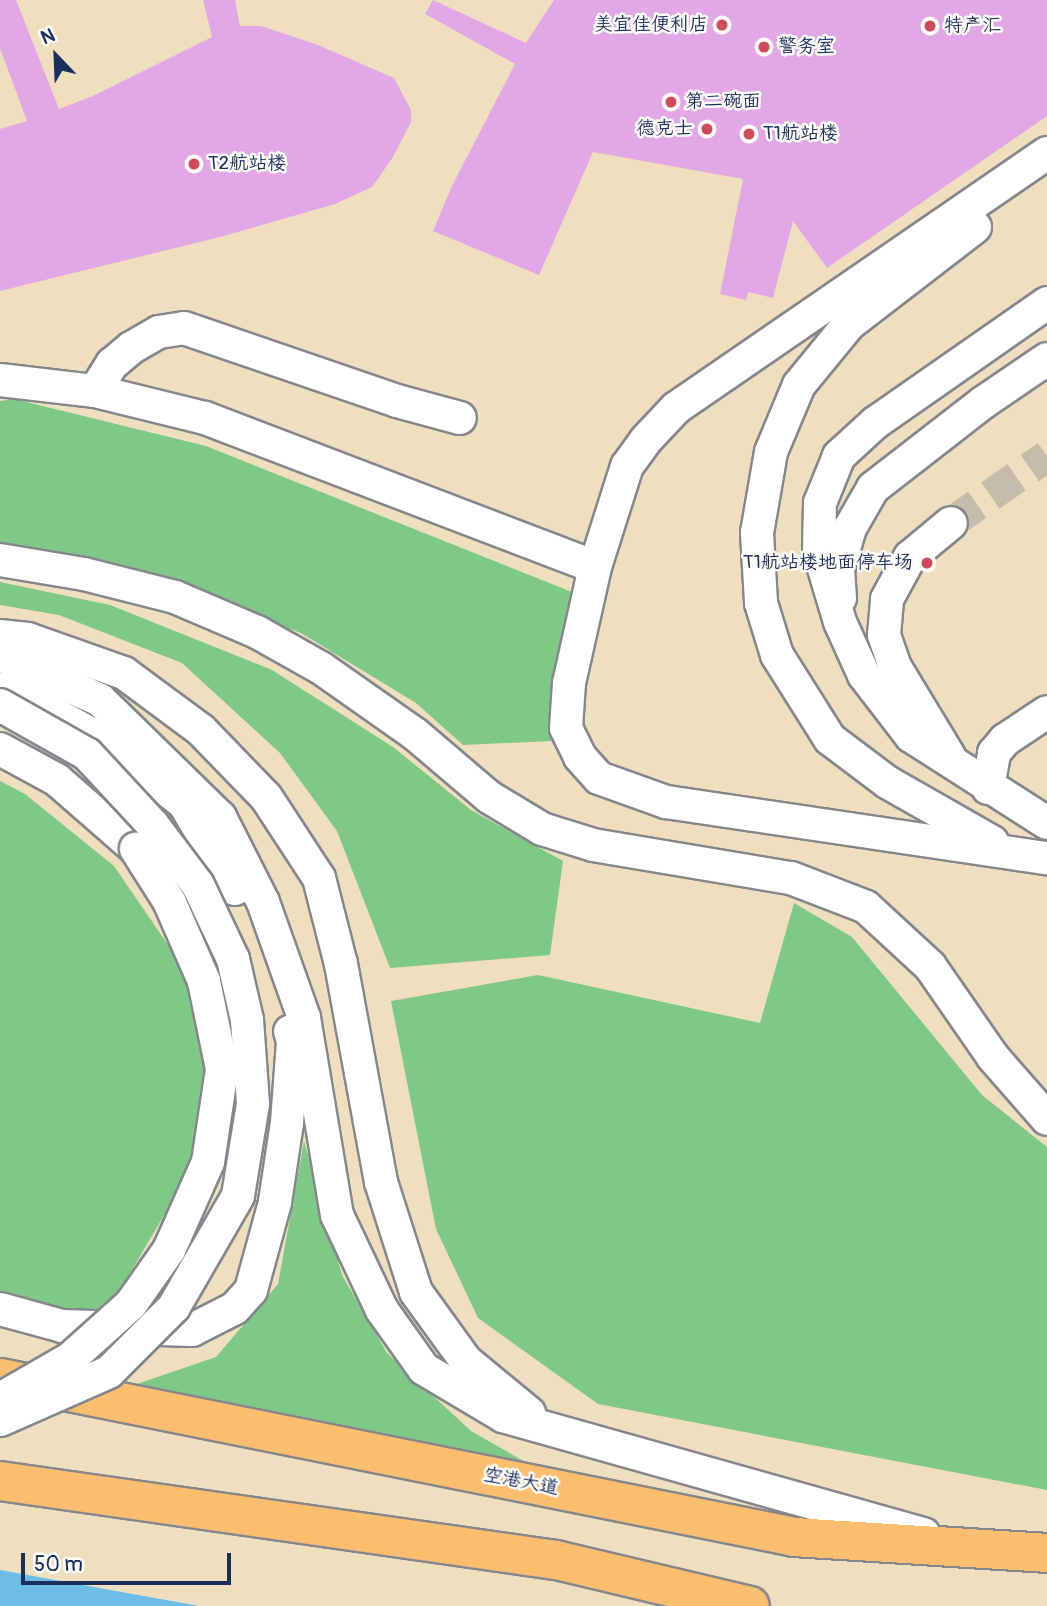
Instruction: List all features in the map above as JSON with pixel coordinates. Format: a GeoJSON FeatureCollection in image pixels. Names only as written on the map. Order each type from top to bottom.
{"type":"FeatureCollection","features":[{"type":"Feature","properties":{"kind":"main road","name":"空港大道"},"geometry":{"type":"LineString","coordinates":[[0,1378],[794,1537],[1035,1551]]}},
{"type":"Feature","properties":{"kind":"main road"},"geometry":{"type":"LineString","coordinates":[[0,1482],[556,1560],[750,1606]]}},
{"type":"Feature","properties":{"kind":"main road"},"geometry":{"type":"LineString","coordinates":[[1035,1551],[1047,1575]]}},
{"type":"Feature","properties":{"kind":"street"},"geometry":{"type":"LineString","coordinates":[[1047,153],[676,408],[626,466],[595,568],[569,683],[566,728],[580,757],[599,778],[666,802],[1047,858]]}},
{"type":"Feature","properties":{"kind":"street"},"geometry":{"type":"LineString","coordinates":[[1009,852],[887,782],[830,739],[777,655],[761,603],[757,533],[771,452],[799,385],[849,324],[1047,175]]}},
{"type":"Feature","properties":{"kind":"street"},"geometry":{"type":"LineString","coordinates":[[1047,303],[875,423],[839,456],[820,503],[818,552],[840,622],[864,675],[911,736],[988,788],[1047,823]]}},
{"type":"Feature","properties":{"kind":"street"},"geometry":{"type":"LineString","coordinates":[[95,391],[113,364],[131,348],[159,332],[184,328],[397,401],[460,418]]}},
{"type":"Feature","properties":{"kind":"street"},"geometry":{"type":"LineString","coordinates":[[840,622],[838,569],[850,528],[873,488],[984,402],[1047,359]]}},
{"type":"Feature","properties":{"kind":"street"},"geometry":{"type":"LineString","coordinates":[[0,380],[95,391],[205,418],[595,568]]}},
{"type":"Feature","properties":{"kind":"street"},"geometry":{"type":"LineString","coordinates":[[951,523],[910,557],[887,599],[884,635],[895,667],[954,765]]}},
{"type":"Feature","properties":{"kind":"street"},"geometry":{"type":"LineString","coordinates":[[0,561],[84,574],[175,597],[257,632],[321,667],[415,734],[489,797],[542,830],[593,845],[791,878],[866,907],[930,965],[993,1057],[1047,1119]]}},
{"type":"Feature","properties":{"kind":"street"},"geometry":{"type":"LineString","coordinates":[[0,636],[28,639],[124,673],[201,730],[265,797],[318,878],[341,964],[381,1182],[416,1292],[466,1360],[549,1430]]}},
{"type":"Feature","properties":{"kind":"street"},"geometry":{"type":"LineString","coordinates":[[0,655],[100,700],[220,817],[263,902],[304,1018],[337,1215],[383,1310],[424,1369],[503,1416],[973,1548]]}},
{"type":"Feature","properties":{"kind":"street"},"geometry":{"type":"LineString","coordinates":[[0,689],[35,703],[102,740],[184,803],[260,930],[293,1041],[287,1123],[275,1202],[251,1290],[235,1308],[192,1330],[180,1331],[62,1326],[0,1309]]}},
{"type":"Feature","properties":{"kind":"street"},"geometry":{"type":"LineString","coordinates":[[0,705],[86,754],[152,824],[198,885],[233,959],[247,1020],[253,1104],[238,1196],[174,1307],[109,1373],[0,1420]]}},
{"type":"Feature","properties":{"kind":"street"},"geometry":{"type":"LineString","coordinates":[[988,788],[994,753],[1005,740],[1047,712]]}},
{"type":"Feature","properties":{"kind":"street"},"geometry":{"type":"LineString","coordinates":[[0,749],[57,780],[136,849],[169,901],[204,981],[222,1069],[208,1162],[169,1250],[131,1304],[71,1359],[0,1399]]}},
{"type":"Feature","properties":{"kind":"green space"},"geometry":{"type":"Polygon","coordinates":[[[14,399],[206,446],[572,592],[559,649],[551,741],[463,745],[416,703],[301,633],[151,577],[0,546],[0,401],[14,399]]]}},
{"type":"Feature","properties":{"kind":"green space"},"geometry":{"type":"Polygon","coordinates":[[[0,582],[110,605],[272,670],[393,747],[471,810],[563,861],[550,955],[390,968],[337,831],[280,753],[182,663],[59,615],[0,605],[0,582]]]}},
{"type":"Feature","properties":{"kind":"green space"},"geometry":{"type":"Polygon","coordinates":[[[0,781],[25,794],[114,866],[177,958],[208,1043],[193,1166],[106,1314],[70,1318],[9,1299],[0,1292],[0,781]]]}},
{"type":"Feature","properties":{"kind":"green space"},"geometry":{"type":"Polygon","coordinates":[[[794,903],[852,937],[982,1095],[1047,1147],[1047,1490],[598,1404],[478,1318],[436,1229],[391,1001],[538,975],[760,1023],[794,903]]]}},
{"type":"Feature","properties":{"kind":"green space"},"geometry":{"type":"Polygon","coordinates":[[[304,1141],[342,1275],[387,1353],[471,1431],[527,1463],[137,1384],[216,1357],[278,1284],[304,1141]]]}},
{"type":"Feature","properties":{"kind":"water"},"geometry":{"type":"Polygon","coordinates":[[[0,1570],[199,1606],[0,1606],[0,1570]]]}},
{"type":"Feature","properties":{"kind":"building","name":"T2航站楼"},"geometry":{"type":"Polygon","coordinates":[[[0,0],[16,0],[59,109],[93,96],[212,37],[203,0],[235,0],[240,26],[261,26],[318,45],[394,78],[411,110],[411,122],[393,157],[372,187],[335,204],[220,237],[0,291],[0,129],[27,121],[0,48],[0,0]]]}},
{"type":"Feature","properties":{"kind":"building","name":"T1航站楼"},"geometry":{"type":"Polygon","coordinates":[[[433,0],[526,43],[554,0],[1047,0],[1047,116],[827,268],[793,221],[773,298],[748,292],[746,300],[720,294],[743,179],[593,152],[539,275],[433,231],[452,186],[515,64],[425,14],[433,0]]]}},
{"type":"Feature","properties":{"kind":"tunnel"},"geometry":{"type":"LineString","coordinates":[[951,523],[1047,456]]}},
{"type":"Feature","properties":{"kind":"place","name":"美宜佳便利店"},"geometry":{"type":"Point","coordinates":[722,25]}},
{"type":"Feature","properties":{"kind":"place","name":"特产汇"},"geometry":{"type":"Point","coordinates":[930,26]}},
{"type":"Feature","properties":{"kind":"place","name":"警务室"},"geometry":{"type":"Point","coordinates":[764,47]}},
{"type":"Feature","properties":{"kind":"place","name":"第二碗面"},"geometry":{"type":"Point","coordinates":[671,102]}},
{"type":"Feature","properties":{"kind":"place","name":"德克士"},"geometry":{"type":"Point","coordinates":[707,129]}},
{"type":"Feature","properties":{"kind":"place","name":"T1航站楼"},"geometry":{"type":"Point","coordinates":[749,134]}},
{"type":"Feature","properties":{"kind":"place","name":"T2航站楼"},"geometry":{"type":"Point","coordinates":[194,164]}},
{"type":"Feature","properties":{"kind":"place","name":"T1航站楼地面停车场"},"geometry":{"type":"Point","coordinates":[927,563]}}]}
